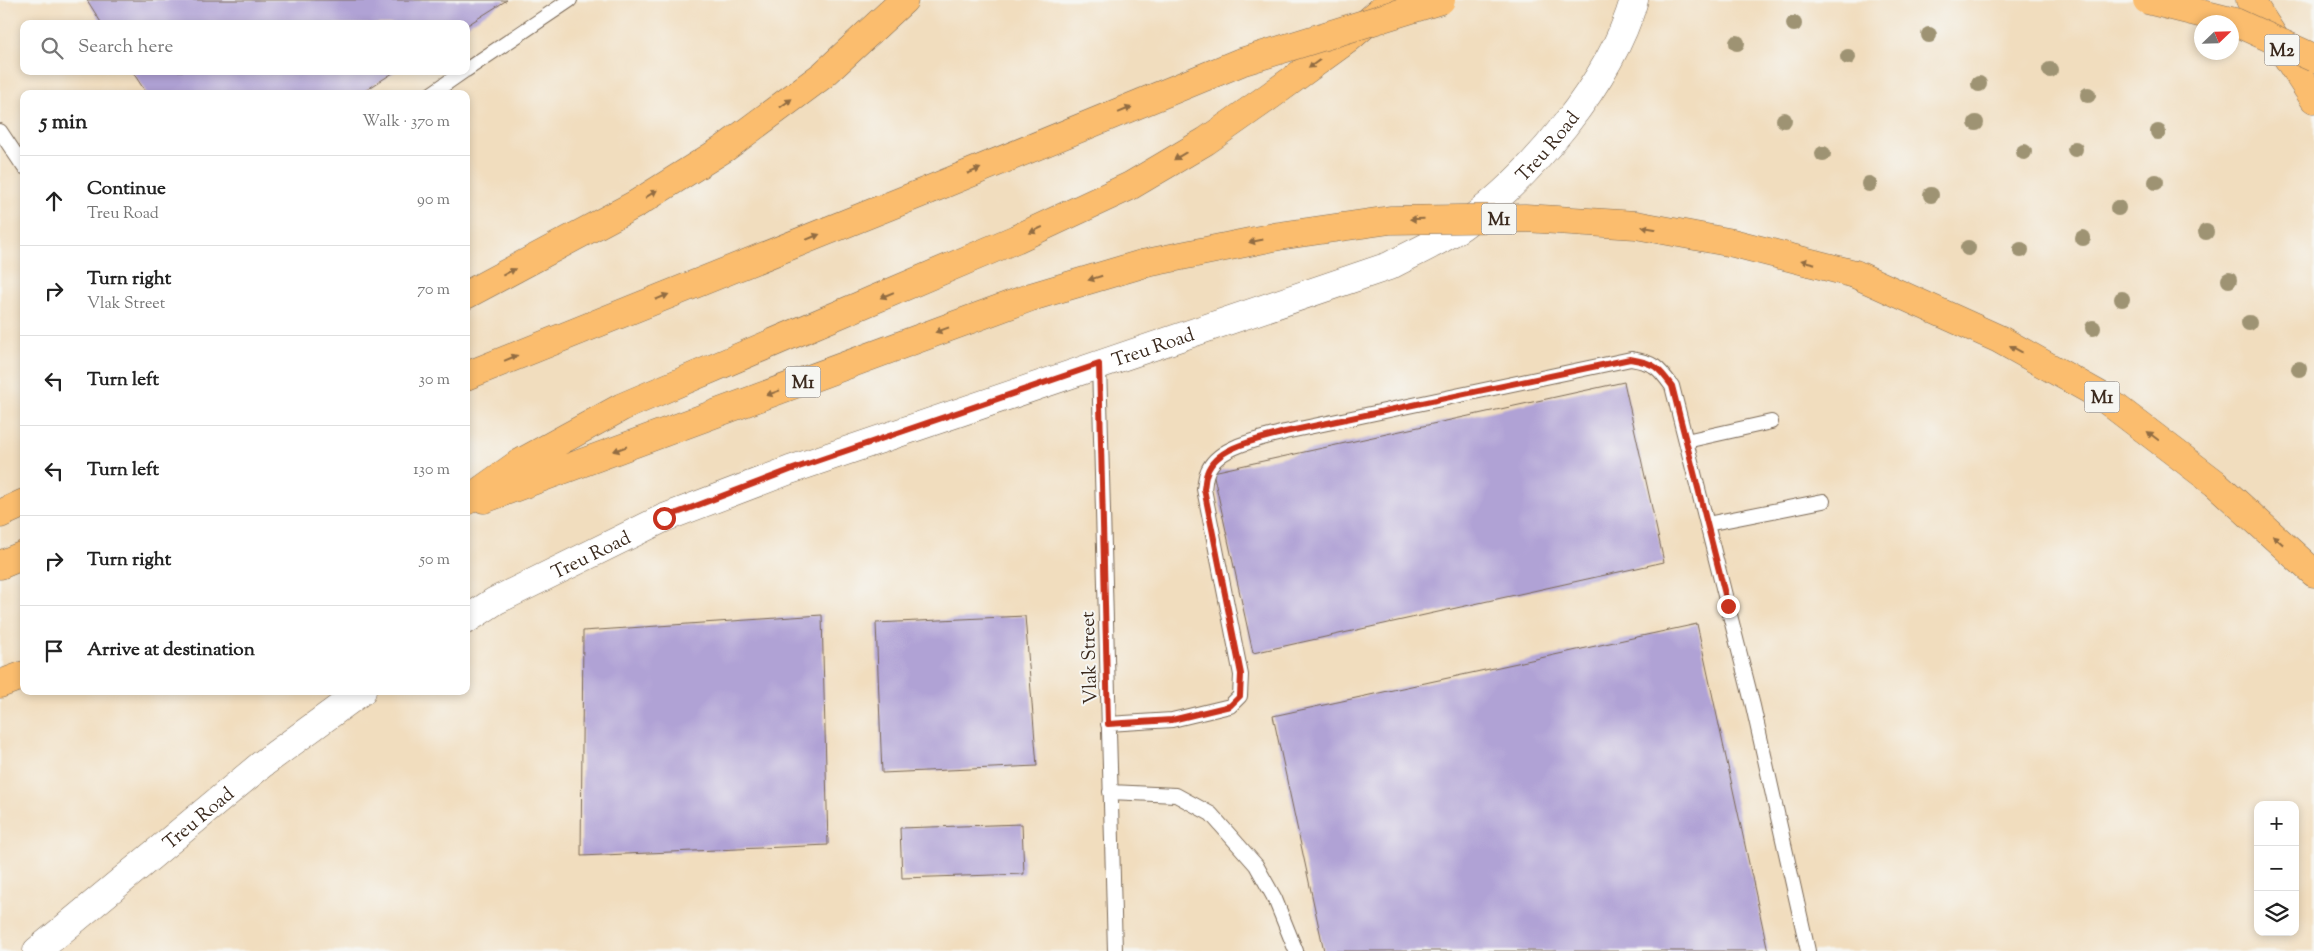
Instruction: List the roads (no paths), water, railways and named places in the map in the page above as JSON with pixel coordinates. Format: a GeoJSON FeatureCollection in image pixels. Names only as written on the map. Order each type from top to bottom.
{"type":"FeatureCollection","features":[{"type":"Feature","properties":{"kind":"highway"},"geometry":{"type":"LineString","coordinates":[[470,293],[636,204],[725,148],[823,75],[904,0]]}},
{"type":"Feature","properties":{"kind":"highway"},"geometry":{"type":"LineString","coordinates":[[470,498],[518,464],[622,407],[1016,239],[1130,186],[1206,141],[1270,96],[1347,40],[1393,0]]}},
{"type":"Feature","properties":{"kind":"highway"},"geometry":{"type":"LineString","coordinates":[[470,374],[1241,62],[1441,0]]}},
{"type":"Feature","properties":{"kind":"highway"},"geometry":{"type":"LineString","coordinates":[[2148,0],[2235,22],[2314,58]]}},
{"type":"Feature","properties":{"kind":"highway","name":"M2"},"geometry":{"type":"LineString","coordinates":[[2250,0],[2314,99]]}},
{"type":"Feature","properties":{"kind":"highway","name":"M1"},"geometry":{"type":"LineString","coordinates":[[470,505],[1031,298],[1142,264],[1279,236],[1390,220],[1526,218],[1636,225],[1733,243],[1855,274],[1999,340],[2101,396],[2215,483],[2314,573]]}},
{"type":"Feature","properties":{"kind":"highway"},"geometry":{"type":"LineString","coordinates":[[0,514],[20,505]]}},
{"type":"Feature","properties":{"kind":"highway"},"geometry":{"type":"LineString","coordinates":[[0,565],[20,557]]}},
{"type":"Feature","properties":{"kind":"highway"},"geometry":{"type":"LineString","coordinates":[[0,684],[20,676]]}},
{"type":"Feature","properties":{"kind":"street","name":"Treu Road"},"geometry":{"type":"LineString","coordinates":[[470,617],[495,601],[664,518],[790,470],[1389,266],[1462,227],[1523,175],[1573,117],[1606,64],[1634,0]]}},
{"type":"Feature","properties":{"kind":"street","name":"Treu Road"},"geometry":{"type":"LineString","coordinates":[[37,951],[261,765],[357,695]]}},
{"type":"Feature","properties":{"kind":"lane"},"geometry":{"type":"LineString","coordinates":[[470,68],[570,0]]}},
{"type":"Feature","properties":{"kind":"lane"},"geometry":{"type":"LineString","coordinates":[[437,90],[459,75]]}},
{"type":"Feature","properties":{"kind":"lane"},"geometry":{"type":"LineString","coordinates":[[0,131],[20,161]]}},
{"type":"Feature","properties":{"kind":"lane"},"geometry":{"type":"LineString","coordinates":[[1108,724],[1172,720],[1230,706],[1240,696],[1241,674],[1204,489],[1207,472],[1215,461],[1231,448],[1285,432],[1630,359],[1649,362],[1659,368],[1672,386],[1753,706],[1808,951]]}},
{"type":"Feature","properties":{"kind":"lane","name":"Vlak Street"},"geometry":{"type":"LineString","coordinates":[[1099,364],[1114,951]]}},
{"type":"Feature","properties":{"kind":"lane"},"geometry":{"type":"LineString","coordinates":[[1686,441],[1771,422]]}},
{"type":"Feature","properties":{"kind":"lane"},"geometry":{"type":"LineString","coordinates":[[1707,524],[1823,501]]}},
{"type":"Feature","properties":{"kind":"lane"},"geometry":{"type":"LineString","coordinates":[[1110,792],[1176,795],[1211,814],[1256,865],[1275,899],[1296,951]]}}]}
